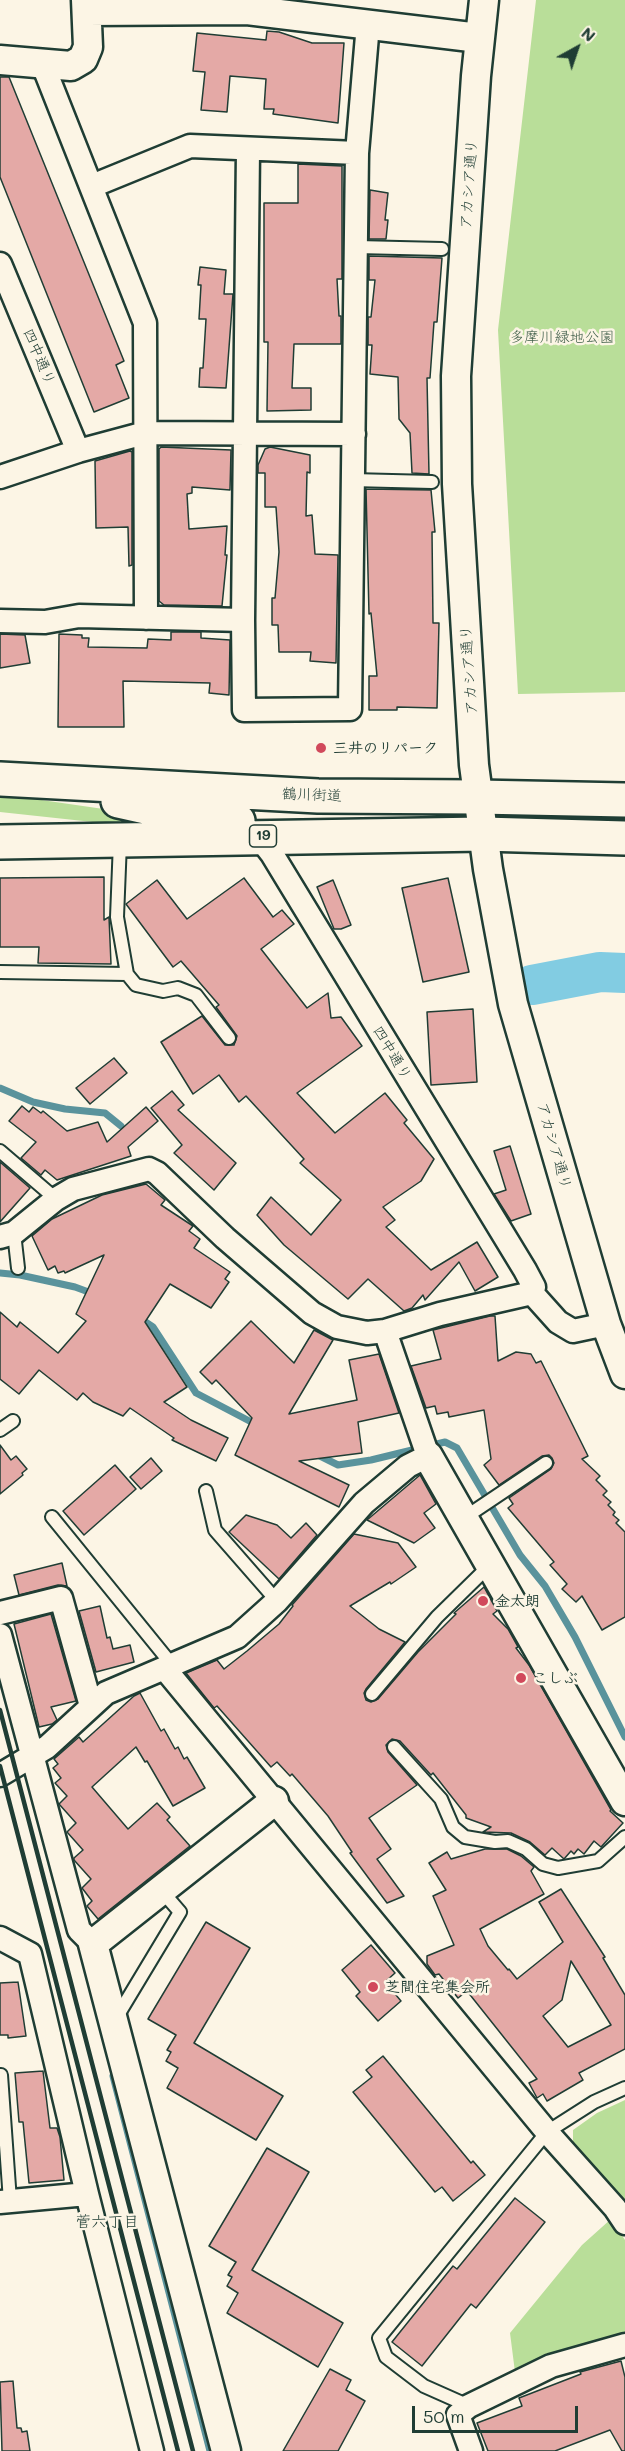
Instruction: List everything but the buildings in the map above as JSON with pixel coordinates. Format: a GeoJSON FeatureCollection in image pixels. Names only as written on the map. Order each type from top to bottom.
{"type":"FeatureCollection","features":[{"type":"Feature","properties":{"kind":"main road","name":"鶴川街道"},"geometry":{"type":"LineString","coordinates":[[11,779],[318,796],[478,796],[625,800]]}},
{"type":"Feature","properties":{"kind":"main road","name":"19"},"geometry":{"type":"LineString","coordinates":[[11,779],[181,815],[243,822],[258,836]]}},
{"type":"Feature","properties":{"kind":"main road","name":"19"},"geometry":{"type":"LineString","coordinates":[[0,819],[120,841]]}},
{"type":"Feature","properties":{"kind":"main road","name":"19"},"geometry":{"type":"LineString","coordinates":[[0,842],[483,834],[625,838]]}},
{"type":"Feature","properties":{"kind":"street","name":"アカシア通り"},"geometry":{"type":"LineString","coordinates":[[484,0],[479,38],[456,376],[457,484],[478,796],[513,1004],[606,1324],[625,1374]]}},
{"type":"Feature","properties":{"kind":"street"},"geometry":{"type":"LineString","coordinates":[[0,60],[71,66],[83,58],[88,47],[86,6],[248,10],[479,38]]}},
{"type":"Feature","properties":{"kind":"street"},"geometry":{"type":"LineString","coordinates":[[248,150],[244,710],[350,709],[357,153],[368,24]]}},
{"type":"Feature","properties":{"kind":"street"},"geometry":{"type":"LineString","coordinates":[[43,65],[145,323],[146,618]]}},
{"type":"Feature","properties":{"kind":"street"},"geometry":{"type":"LineString","coordinates":[[92,186],[190,146],[357,153]]}},
{"type":"Feature","properties":{"kind":"street","name":"四中通り"},"geometry":{"type":"LineString","coordinates":[[0,264],[78,451]]}},
{"type":"Feature","properties":{"kind":"street"},"geometry":{"type":"LineString","coordinates":[[0,477],[78,451],[145,433],[354,434]]}},
{"type":"Feature","properties":{"kind":"street"},"geometry":{"type":"LineString","coordinates":[[0,621],[45,622],[79,616],[243,620]]}},
{"type":"Feature","properties":{"kind":"street","name":"四中通り"},"geometry":{"type":"LineString","coordinates":[[258,836],[272,854],[525,1270],[538,1299]]}},
{"type":"Feature","properties":{"kind":"street"},"geometry":{"type":"LineString","coordinates":[[7,1235],[73,1189],[149,1169],[157,1173],[225,1238],[312,1313],[337,1327],[367,1333],[385,1331],[440,1314],[538,1299],[558,1323],[573,1331],[606,1324]]}},
{"type":"Feature","properties":{"kind":"street"},"geometry":{"type":"LineString","coordinates":[[385,1331],[426,1450],[472,1512],[490,1565],[625,1801]]}},
{"type":"Feature","properties":{"kind":"street"},"geometry":{"type":"LineString","coordinates":[[0,1775],[47,1747],[106,1693],[237,1637],[277,1601],[364,1503],[426,1450]]}},
{"type":"Feature","properties":{"kind":"street"},"geometry":{"type":"LineString","coordinates":[[0,1613],[61,1598],[91,1706]]}},
{"type":"Feature","properties":{"kind":"street"},"geometry":{"type":"LineString","coordinates":[[0,1635],[79,1930],[93,1944],[226,2451]]}},
{"type":"Feature","properties":{"kind":"street"},"geometry":{"type":"LineString","coordinates":[[169,1667],[274,1801],[625,2223]]}},
{"type":"Feature","properties":{"kind":"street"},"geometry":{"type":"LineString","coordinates":[[93,1944],[274,1801]]}},
{"type":"Feature","properties":{"kind":"street"},"geometry":{"type":"LineString","coordinates":[[0,1938],[30,1954],[87,2194],[152,2451]]}},
{"type":"Feature","properties":{"kind":"street"},"geometry":{"type":"LineString","coordinates":[[5,2201],[87,2194]]}},
{"type":"Feature","properties":{"kind":"street"},"geometry":{"type":"LineString","coordinates":[[471,2451],[458,2415],[469,2406],[551,2366],[625,2345]]}},
{"type":"Feature","properties":{"kind":"lane"},"geometry":{"type":"LineString","coordinates":[[357,247],[442,249]]}},
{"type":"Feature","properties":{"kind":"lane"},"geometry":{"type":"LineString","coordinates":[[352,480],[432,482]]}},
{"type":"Feature","properties":{"kind":"lane"},"geometry":{"type":"LineString","coordinates":[[120,841],[117,917],[127,974],[136,985],[163,991],[178,988],[196,995],[229,1038]]}},
{"type":"Feature","properties":{"kind":"lane"},"geometry":{"type":"LineString","coordinates":[[0,972],[127,974]]}},
{"type":"Feature","properties":{"kind":"lane"},"geometry":{"type":"LineString","coordinates":[[0,1151],[56,1199]]}},
{"type":"Feature","properties":{"kind":"lane"},"geometry":{"type":"LineString","coordinates":[[7,1235],[18,1268]]}},
{"type":"Feature","properties":{"kind":"lane"},"geometry":{"type":"LineString","coordinates":[[0,1430],[13,1420]]}},
{"type":"Feature","properties":{"kind":"lane"},"geometry":{"type":"LineString","coordinates":[[472,1512],[546,1463]]}},
{"type":"Feature","properties":{"kind":"lane"},"geometry":{"type":"LineString","coordinates":[[206,1491],[215,1530],[277,1601]]}},
{"type":"Feature","properties":{"kind":"lane"},"geometry":{"type":"LineString","coordinates":[[52,1517],[169,1667]]}},
{"type":"Feature","properties":{"kind":"lane"},"geometry":{"type":"LineString","coordinates":[[372,1694],[437,1617],[490,1565]]}},
{"type":"Feature","properties":{"kind":"lane"},"geometry":{"type":"LineString","coordinates":[[394,1747],[441,1799],[453,1827],[465,1837],[495,1842],[508,1841],[526,1850],[543,1864],[558,1869],[598,1861],[625,1837]]}},
{"type":"Feature","properties":{"kind":"lane"},"geometry":{"type":"LineString","coordinates":[[114,2023],[180,1912],[162,1890]]}},
{"type":"Feature","properties":{"kind":"lane"},"geometry":{"type":"LineString","coordinates":[[1,2075],[5,2201]]}},
{"type":"Feature","properties":{"kind":"lane"},"geometry":{"type":"LineString","coordinates":[[469,2406],[424,2386],[386,2357],[379,2338],[547,2132],[594,2102],[625,2088]]}},
{"type":"Feature","properties":{"kind":"green space","name":"多摩川緑地公園"},"geometry":{"type":"Polygon","coordinates":[[[536,0],[625,0],[625,692],[518,694],[498,330],[536,0]]]}},
{"type":"Feature","properties":{"kind":"green space"},"geometry":{"type":"Polygon","coordinates":[[[0,794],[145,815],[185,825],[102,823],[0,812],[0,794]]]}},
{"type":"Feature","properties":{"kind":"green space"},"geometry":{"type":"Polygon","coordinates":[[[625,2100],[625,2207],[573,2143],[573,2130],[597,2113],[625,2100]]]}},
{"type":"Feature","properties":{"kind":"green space"},"geometry":{"type":"Polygon","coordinates":[[[611,2219],[625,2240],[625,2332],[544,2358],[515,2372],[510,2333],[582,2245],[611,2219]]]}},
{"type":"Feature","properties":{"kind":"waterway"},"geometry":{"type":"LineString","coordinates":[[532,985],[600,972],[625,973]]}},
{"type":"Feature","properties":{"kind":"waterway"},"geometry":{"type":"LineString","coordinates":[[0,1088],[33,1102],[65,1109],[105,1113],[121,1126]]}},
{"type":"Feature","properties":{"kind":"waterway"},"geometry":{"type":"LineString","coordinates":[[0,1273],[75,1287],[94,1294]]}},
{"type":"Feature","properties":{"kind":"waterway"},"geometry":{"type":"LineString","coordinates":[[138,1317],[153,1327],[196,1393],[257,1425]]}},
{"type":"Feature","properties":{"kind":"waterway"},"geometry":{"type":"LineString","coordinates":[[318,1455],[338,1465],[371,1460],[445,1442],[457,1448],[520,1555],[545,1586],[575,1637],[625,1737]]}},
{"type":"Feature","properties":{"kind":"waterway"},"geometry":{"type":"LineString","coordinates":[[113,2076],[210,2451]]}},
{"type":"Feature","properties":{"kind":"railway"},"geometry":{"type":"LineString","coordinates":[[0,1710],[193,2451]]}},
{"type":"Feature","properties":{"kind":"railway"},"geometry":{"type":"LineString","coordinates":[[0,1766],[178,2451]]}},
{"type":"Feature","properties":{"kind":"place","name":"三井のリパーク"},"geometry":{"type":"Point","coordinates":[321,748]}},
{"type":"Feature","properties":{"kind":"place","name":"金太朗"},"geometry":{"type":"Point","coordinates":[483,1601]}},
{"type":"Feature","properties":{"kind":"place","name":"こしぶ"},"geometry":{"type":"Point","coordinates":[521,1678]}},
{"type":"Feature","properties":{"kind":"place","name":"芝間住宅集会所"},"geometry":{"type":"Point","coordinates":[373,1987]}},
{"type":"Feature","properties":{"kind":"district","name":"菅六丁目"},"geometry":{"type":"Point","coordinates":[107,2222]}}]}
